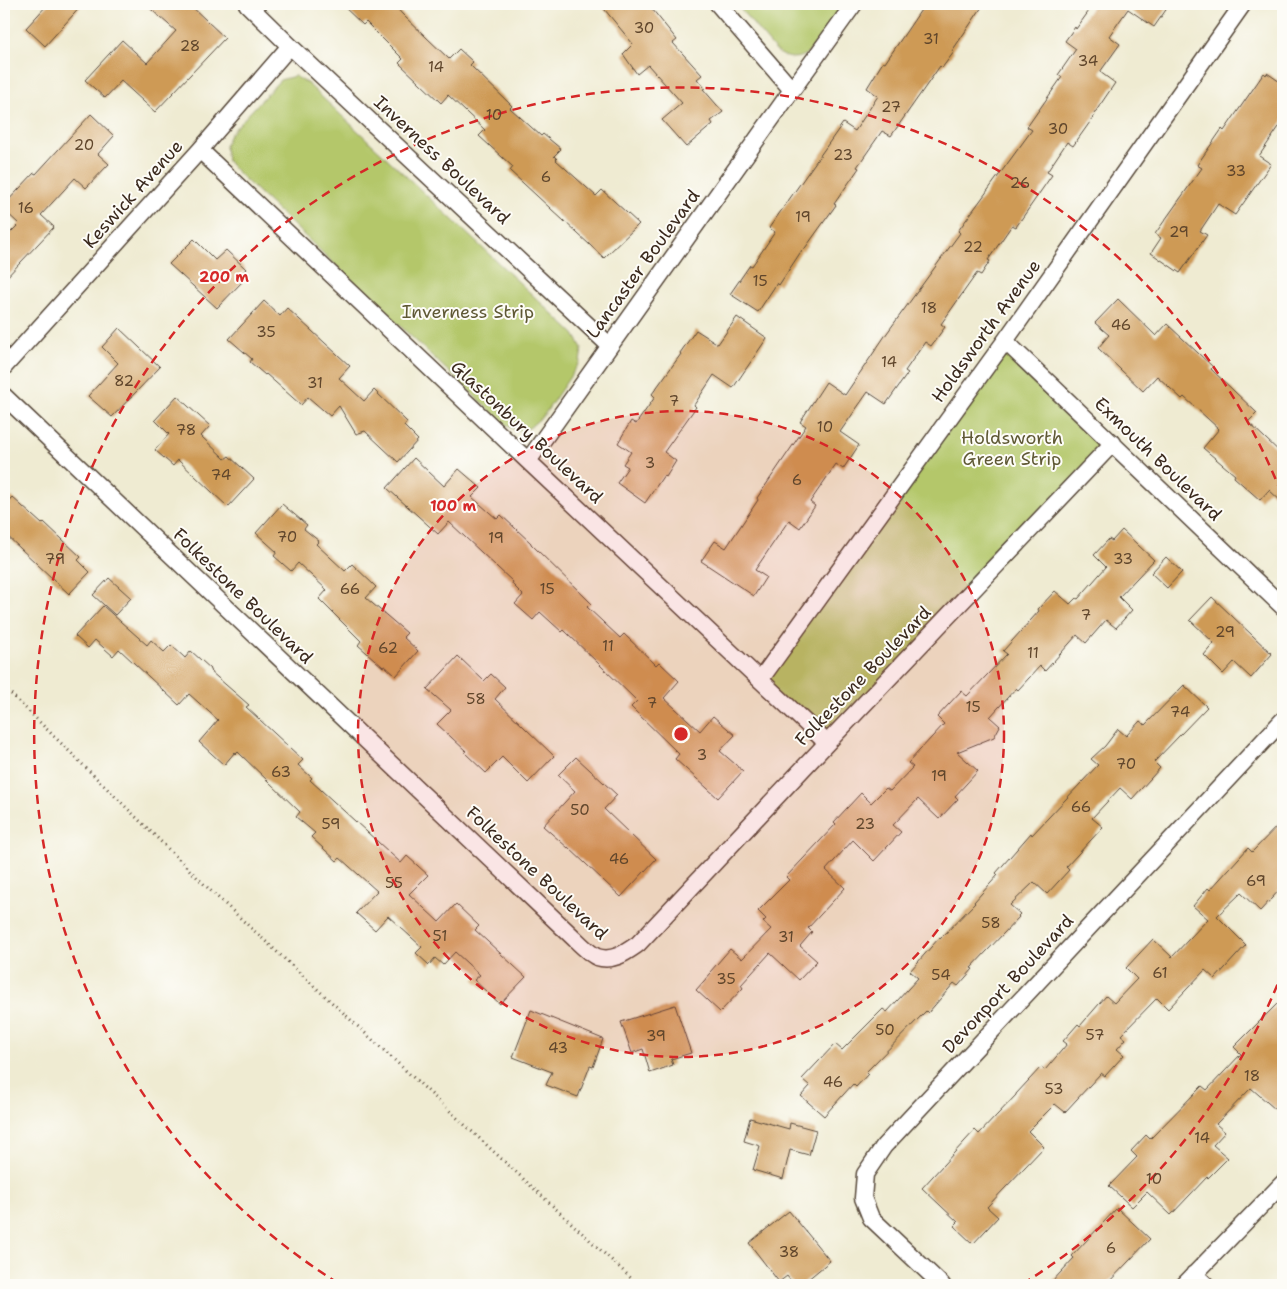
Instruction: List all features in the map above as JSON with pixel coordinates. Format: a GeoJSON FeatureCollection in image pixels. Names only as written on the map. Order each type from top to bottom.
{"type":"FeatureCollection","features":[{"type":"Feature","properties":{"kind":"street","name":"Inverness Boulevard"},"geometry":{"type":"LineString","coordinates":[[247,4],[609,345]]}},
{"type":"Feature","properties":{"kind":"street"},"geometry":{"type":"LineString","coordinates":[[718,4],[792,90]]}},
{"type":"Feature","properties":{"kind":"street","name":"Lancaster Boulevard"},"geometry":{"type":"LineString","coordinates":[[528,461],[854,4]]}},
{"type":"Feature","properties":{"kind":"street","name":"Holdsworth Avenue"},"geometry":{"type":"LineString","coordinates":[[760,680],[1005,341],[1243,4]]}},
{"type":"Feature","properties":{"kind":"street","name":"Keswick Avenue"},"geometry":{"type":"LineString","coordinates":[[4,367],[200,150],[290,46]]}},
{"type":"Feature","properties":{"kind":"street","name":"Glastonbury Boulevard"},"geometry":{"type":"LineString","coordinates":[[200,150],[827,743]]}},
{"type":"Feature","properties":{"kind":"street","name":"Exmouth Boulevard"},"geometry":{"type":"LineString","coordinates":[[1005,341],[1283,607]]}},
{"type":"Feature","properties":{"kind":"street","name":"Folkestone Boulevard"},"geometry":{"type":"LineString","coordinates":[[4,396],[574,939],[596,956],[608,958],[622,956],[638,944],[1113,443]]}},
{"type":"Feature","properties":{"kind":"street","name":"Devonport Boulevard"},"geometry":{"type":"LineString","coordinates":[[942,1285],[871,1218],[863,1198],[865,1174],[884,1146],[1283,720]]}},
{"type":"Feature","properties":{"kind":"street"},"geometry":{"type":"LineString","coordinates":[[1194,1282],[1283,1182]]}},
{"type":"Feature","properties":{"kind":"path"},"geometry":{"type":"LineString","coordinates":[[4,687],[212,892],[632,1279],[636,1285]]}},
{"type":"Feature","properties":{"kind":"green space"},"geometry":{"type":"Polygon","coordinates":[[[736,4],[844,4],[809,52],[793,58],[776,51],[736,4]]]}},
{"type":"Feature","properties":{"kind":"green space","name":"Inverness Strip"},"geometry":{"type":"Polygon","coordinates":[[[295,76],[308,84],[574,334],[582,348],[580,362],[544,415],[529,428],[515,430],[503,423],[237,172],[227,160],[225,146],[230,134],[280,80],[295,76]]]}},
{"type":"Feature","properties":{"kind":"green space","name":"Holdsworth Green Strip"},"geometry":{"type":"Polygon","coordinates":[[[1005,341],[1113,443],[827,743],[760,680],[1005,341]]]}},
{"type":"Feature","properties":{"kind":"building"},"geometry":{"type":"Polygon","coordinates":[[[48,4],[83,4],[45,46],[26,28],[48,4]]]}},
{"type":"Feature","properties":{"kind":"building"},"geometry":{"type":"Polygon","coordinates":[[[145,4],[189,4],[225,38],[155,112],[121,81],[105,98],[85,80],[122,40],[147,63],[176,31],[145,4]]]}},
{"type":"Feature","properties":{"kind":"building"},"geometry":{"type":"Polygon","coordinates":[[[341,4],[393,4],[449,59],[459,49],[473,62],[470,65],[512,106],[510,108],[541,136],[543,134],[561,149],[554,156],[556,160],[596,196],[602,190],[639,224],[604,258],[510,171],[513,167],[479,136],[485,130],[448,95],[441,103],[399,63],[403,59],[366,22],[363,25],[341,4]]]}},
{"type":"Feature","properties":{"kind":"building"},"geometry":{"type":"Polygon","coordinates":[[[600,4],[648,4],[677,40],[673,43],[702,75],[697,79],[723,112],[711,121],[713,124],[686,147],[662,120],[682,103],[648,65],[637,74],[623,54],[633,44],[600,4]]]}},
{"type":"Feature","properties":{"kind":"building"},"geometry":{"type":"Polygon","coordinates":[[[925,4],[984,4],[952,51],[954,52],[942,68],[940,66],[891,136],[882,131],[834,204],[836,205],[802,250],[779,285],[777,283],[758,312],[730,294],[775,232],[769,228],[843,123],[855,131],[878,96],[867,88],[883,62],[885,63],[925,4]]]}},
{"type":"Feature","properties":{"kind":"building"},"geometry":{"type":"Polygon","coordinates":[[[1094,4],[1170,4],[1154,27],[1128,9],[1109,36],[1120,44],[1100,72],[1115,83],[1095,115],[1073,146],[1067,142],[1047,172],[1052,175],[1016,227],[1012,225],[988,260],[990,261],[981,275],[977,273],[941,324],[945,327],[931,346],[925,342],[905,371],[908,373],[886,404],[868,392],[840,432],[859,445],[843,469],[836,464],[810,502],[815,506],[800,528],[789,520],[755,570],[766,577],[754,596],[701,561],[715,541],[726,548],[806,426],[800,422],[826,382],[845,395],[887,333],[960,233],[958,231],[1032,130],[1027,127],[1062,77],[1058,75],[1076,49],[1065,41],[1094,4]]]}},
{"type":"Feature","properties":{"kind":"building"},"geometry":{"type":"Polygon","coordinates":[[[1264,73],[1266,75],[1267,73],[1283,84],[1283,121],[1259,156],[1271,164],[1235,215],[1218,204],[1200,231],[1207,235],[1180,273],[1151,253],[1161,238],[1155,234],[1202,168],[1197,165],[1222,129],[1224,131],[1264,73]]]}},
{"type":"Feature","properties":{"kind":"building"},"geometry":{"type":"Polygon","coordinates":[[[91,114],[114,136],[98,154],[109,164],[86,188],[75,178],[41,215],[54,227],[4,280],[4,239],[19,224],[4,210],[4,205],[34,173],[36,174],[91,114]]]}},
{"type":"Feature","properties":{"kind":"building"},"geometry":{"type":"Polygon","coordinates":[[[194,239],[215,260],[226,250],[246,269],[237,278],[242,282],[217,308],[169,264],[194,239]]]}},
{"type":"Feature","properties":{"kind":"building"},"geometry":{"type":"Polygon","coordinates":[[[1118,299],[1156,336],[1167,324],[1213,367],[1211,369],[1257,413],[1248,422],[1283,455],[1283,503],[1269,490],[1260,500],[1234,477],[1235,475],[1203,448],[1219,429],[1184,397],[1182,399],[1157,376],[1143,391],[1098,348],[1109,335],[1095,323],[1118,299]]]}},
{"type":"Feature","properties":{"kind":"building"},"geometry":{"type":"Polygon","coordinates":[[[264,301],[280,316],[287,308],[350,366],[339,378],[364,401],[374,390],[407,422],[404,426],[418,440],[398,462],[365,431],[356,434],[339,406],[330,416],[308,397],[301,405],[250,362],[252,359],[229,339],[264,301]]]}},
{"type":"Feature","properties":{"kind":"building"},"geometry":{"type":"Polygon","coordinates":[[[737,317],[767,338],[733,388],[714,375],[694,405],[696,407],[664,452],[676,461],[645,503],[617,483],[628,467],[623,464],[631,452],[618,443],[631,421],[636,424],[655,397],[652,394],[696,330],[718,344],[737,317]]]}},
{"type":"Feature","properties":{"kind":"building"},"geometry":{"type":"Polygon","coordinates":[[[119,328],[160,367],[112,417],[88,396],[118,363],[102,347],[119,328]]]}},
{"type":"Feature","properties":{"kind":"building"},"geometry":{"type":"Polygon","coordinates":[[[177,396],[210,426],[201,436],[225,459],[229,456],[254,479],[228,507],[178,460],[173,466],[155,450],[169,434],[155,420],[177,396]]]}},
{"type":"Feature","properties":{"kind":"building"},"geometry":{"type":"Polygon","coordinates":[[[414,458],[444,486],[459,469],[481,488],[472,497],[497,519],[501,515],[531,543],[591,603],[587,607],[620,638],[624,634],[656,665],[659,662],[679,681],[664,698],[700,731],[713,716],[735,735],[720,751],[743,771],[718,798],[675,759],[679,754],[631,707],[637,701],[564,630],[562,632],[540,612],[533,620],[515,604],[523,595],[512,584],[513,582],[449,522],[438,534],[387,488],[414,458]]]}},
{"type":"Feature","properties":{"kind":"building"},"geometry":{"type":"Polygon","coordinates":[[[12,497],[42,524],[44,522],[81,557],[78,560],[90,572],[69,594],[4,533],[4,506],[12,497]]]}},
{"type":"Feature","properties":{"kind":"building"},"geometry":{"type":"Polygon","coordinates":[[[282,504],[307,525],[304,529],[319,541],[316,544],[345,571],[352,564],[376,587],[366,598],[407,633],[403,637],[418,651],[396,676],[358,645],[361,641],[319,599],[327,590],[298,563],[291,571],[274,556],[277,552],[256,533],[282,504]]]}},
{"type":"Feature","properties":{"kind":"building"},"geometry":{"type":"Polygon","coordinates":[[[1122,530],[1154,560],[1119,597],[1132,610],[1116,628],[1106,620],[1086,643],[1077,635],[1045,671],[1040,666],[1018,690],[1016,688],[990,717],[1000,726],[994,737],[957,752],[978,771],[955,796],[958,799],[939,819],[918,799],[893,825],[901,832],[874,861],[853,840],[826,870],[845,888],[808,928],[812,932],[800,946],[817,961],[799,980],[770,953],[741,985],[743,988],[720,1012],[696,990],[730,949],[742,959],[771,929],[763,922],[766,919],[758,911],[789,880],[786,877],[836,824],[834,822],[861,793],[871,803],[886,788],[890,791],[913,767],[908,763],[944,724],[937,717],[961,691],[967,696],[1007,654],[1003,651],[1055,591],[1070,604],[1076,598],[1078,599],[1106,567],[1094,555],[1109,539],[1112,541],[1122,530]]]}},
{"type":"Feature","properties":{"kind":"building"},"geometry":{"type":"Polygon","coordinates":[[[1166,557],[1182,572],[1167,588],[1151,573],[1166,557]]]}},
{"type":"Feature","properties":{"kind":"building"},"geometry":{"type":"Polygon","coordinates":[[[109,578],[131,598],[115,615],[93,595],[109,578]]]}},
{"type":"Feature","properties":{"kind":"building"},"geometry":{"type":"Polygon","coordinates":[[[1212,597],[1272,654],[1251,678],[1234,662],[1223,674],[1204,655],[1214,643],[1190,620],[1212,597]]]}},
{"type":"Feature","properties":{"kind":"building"},"geometry":{"type":"Polygon","coordinates":[[[103,606],[147,645],[151,640],[164,652],[171,645],[185,658],[191,651],[211,669],[210,671],[249,705],[246,707],[303,760],[298,765],[312,778],[310,780],[401,863],[407,856],[428,875],[409,894],[439,922],[456,904],[479,926],[475,930],[526,977],[500,1004],[474,980],[480,975],[455,952],[443,965],[435,958],[429,965],[416,953],[422,947],[388,916],[375,930],[356,913],[377,891],[340,858],[337,861],[311,837],[315,833],[296,817],[300,812],[238,752],[236,754],[235,752],[224,765],[199,742],[218,720],[189,694],[179,705],[119,649],[113,656],[95,640],[88,648],[75,636],[103,606]]]}},
{"type":"Feature","properties":{"kind":"building"},"geometry":{"type":"Polygon","coordinates":[[[458,656],[484,681],[491,674],[505,687],[495,699],[554,756],[528,783],[502,757],[486,773],[437,724],[451,710],[427,689],[458,656]]]}},
{"type":"Feature","properties":{"kind":"building"},"geometry":{"type":"Polygon","coordinates":[[[1184,685],[1207,707],[1154,762],[1160,768],[1132,799],[1120,788],[1092,818],[1103,827],[1066,867],[1069,870],[1047,894],[1034,882],[1010,905],[1020,914],[1019,917],[971,968],[973,969],[958,986],[954,983],[928,1013],[926,1011],[866,1072],[868,1074],[856,1087],[853,1084],[824,1116],[801,1096],[810,1086],[802,1079],[835,1044],[842,1050],[883,1009],[887,1012],[918,978],[910,971],[939,938],[975,903],[998,875],[996,873],[1031,833],[1032,835],[1098,765],[1091,759],[1105,746],[1118,729],[1126,736],[1140,721],[1145,725],[1184,685]]]}},
{"type":"Feature","properties":{"kind":"building"},"geometry":{"type":"Polygon","coordinates":[[[576,757],[617,795],[604,809],[656,859],[621,897],[543,826],[575,791],[558,775],[576,757]]]}},
{"type":"Feature","properties":{"kind":"building"},"geometry":{"type":"Polygon","coordinates":[[[1283,820],[1283,886],[1260,911],[1241,893],[1217,916],[1246,945],[1215,979],[1205,970],[1168,1009],[1157,998],[1121,1035],[1126,1039],[1117,1049],[1124,1055],[1105,1076],[1101,1073],[1065,1112],[1055,1104],[1028,1131],[1044,1147],[987,1207],[998,1217],[973,1244],[954,1226],[958,1222],[922,1188],[975,1130],[979,1134],[1041,1067],[1045,1070],[1067,1044],[1063,1041],[1078,1024],[1080,1026],[1106,996],[1114,1003],[1137,979],[1126,968],[1153,939],[1172,957],[1208,919],[1193,906],[1208,888],[1210,890],[1248,848],[1252,852],[1283,820]]]}},
{"type":"Feature","properties":{"kind":"building"},"geometry":{"type":"Polygon","coordinates":[[[1283,998],[1283,1116],[1251,1088],[1216,1124],[1225,1132],[1213,1145],[1228,1158],[1171,1215],[1147,1192],[1132,1207],[1109,1186],[1137,1157],[1131,1151],[1146,1135],[1150,1139],[1202,1086],[1207,1090],[1241,1054],[1234,1047],[1283,998]]]}},
{"type":"Feature","properties":{"kind":"building"},"geometry":{"type":"Polygon","coordinates":[[[675,1005],[691,1053],[671,1059],[673,1065],[650,1073],[643,1049],[632,1053],[621,1022],[675,1005]]]}},
{"type":"Feature","properties":{"kind":"building"},"geometry":{"type":"Polygon","coordinates":[[[531,1010],[603,1039],[593,1067],[590,1066],[578,1097],[546,1085],[552,1072],[513,1057],[531,1010]]]}},
{"type":"Feature","properties":{"kind":"building"},"geometry":{"type":"Polygon","coordinates":[[[750,1118],[789,1129],[790,1123],[816,1130],[809,1155],[790,1150],[783,1179],[753,1170],[760,1146],[744,1141],[750,1118]]]}},
{"type":"Feature","properties":{"kind":"building"},"geometry":{"type":"Polygon","coordinates":[[[1117,1208],[1150,1239],[1106,1285],[1049,1285],[1074,1258],[1072,1256],[1117,1208]]]}},
{"type":"Feature","properties":{"kind":"building"},"geometry":{"type":"Polygon","coordinates":[[[789,1211],[830,1261],[801,1285],[794,1285],[787,1276],[779,1282],[749,1243],[789,1211]]]}}]}
